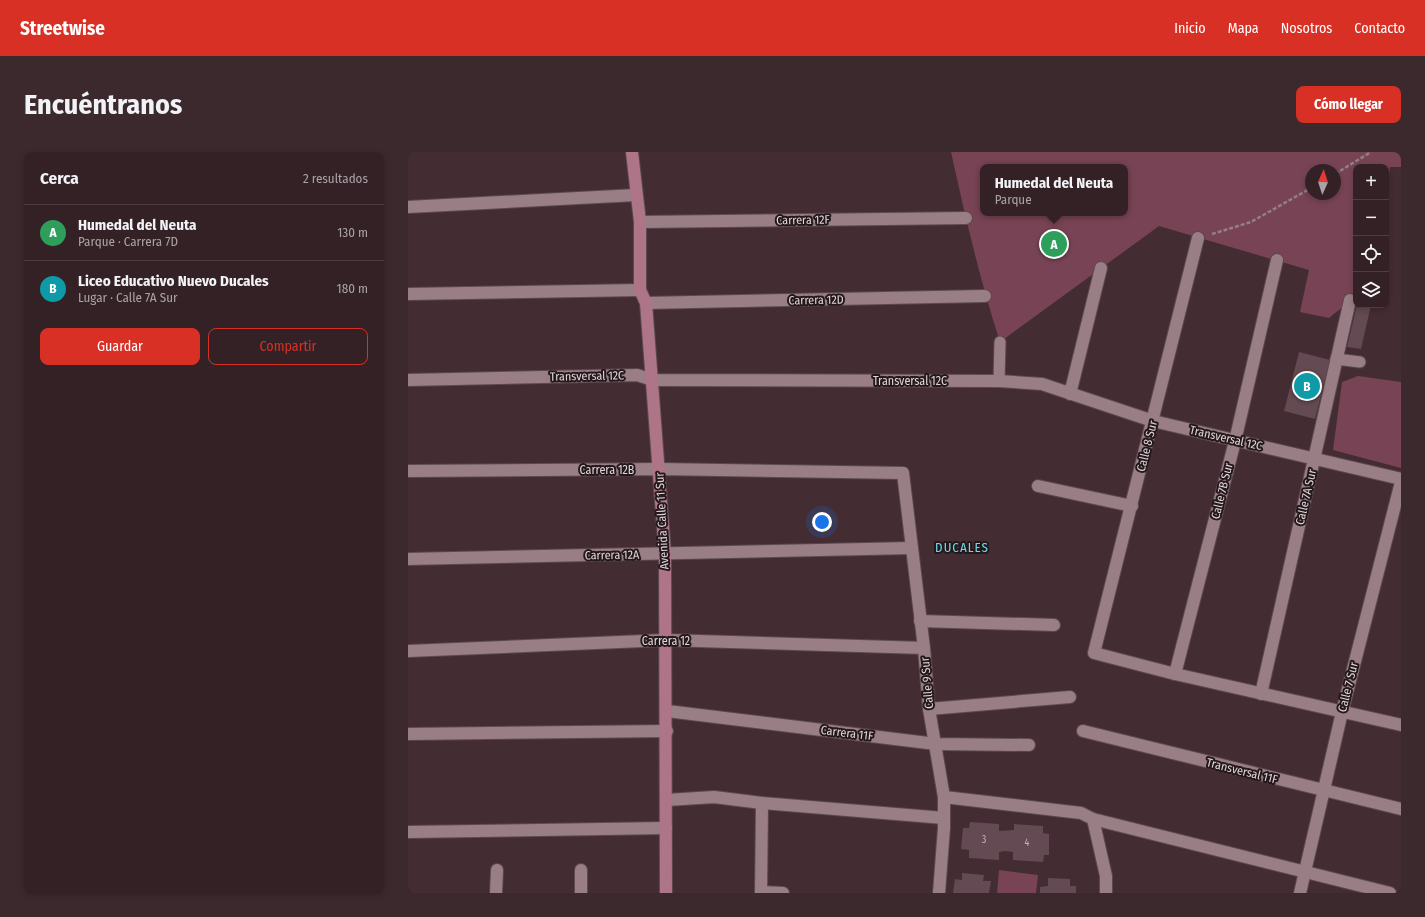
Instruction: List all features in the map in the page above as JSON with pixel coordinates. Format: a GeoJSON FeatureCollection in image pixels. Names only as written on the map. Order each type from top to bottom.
{"type":"FeatureCollection","features":[{"type":"Feature","properties":{"kind":"street","name":"Avenida Calle 11 Sur"},"geometry":{"type":"LineString","coordinates":[[632,152],[640,222],[640,290],[646,303],[660,469],[665,554],[667,711],[666,893]]}},
{"type":"Feature","properties":{"kind":"street"},"geometry":{"type":"LineString","coordinates":[[408,207],[636,195]]}},
{"type":"Feature","properties":{"kind":"street","name":"Carrera 12F"},"geometry":{"type":"LineString","coordinates":[[640,222],[966,218]]}},
{"type":"Feature","properties":{"kind":"street","name":"Calle 8 Sur"},"geometry":{"type":"LineString","coordinates":[[1175,674],[1094,653],[1198,238]]}},
{"type":"Feature","properties":{"kind":"street","name":"Calle 7B Sur"},"geometry":{"type":"LineString","coordinates":[[1175,674],[1235,441],[1277,260]]}},
{"type":"Feature","properties":{"kind":"street"},"geometry":{"type":"LineString","coordinates":[[1070,394],[1101,268]]}},
{"type":"Feature","properties":{"kind":"street"},"geometry":{"type":"LineString","coordinates":[[408,294],[640,290]]}},
{"type":"Feature","properties":{"kind":"street","name":"Carrera 12D"},"geometry":{"type":"LineString","coordinates":[[646,303],[985,296]]}},
{"type":"Feature","properties":{"kind":"street","name":"Calle 7A Sur"},"geometry":{"type":"LineString","coordinates":[[1261,694],[1350,300]]}},
{"type":"Feature","properties":{"kind":"street","name":"Transversal 12C"},"geometry":{"type":"LineString","coordinates":[[408,380],[637,375],[653,380],[999,381],[1042,384],[1153,421],[1401,479]]}},
{"type":"Feature","properties":{"kind":"street","name":"Carrera 12B"},"geometry":{"type":"LineString","coordinates":[[408,471],[660,469],[903,473]]}},
{"type":"Feature","properties":{"kind":"street","name":"Calle 9 Sur"},"geometry":{"type":"LineString","coordinates":[[903,473],[924,648],[929,709],[944,797],[939,893]]}},
{"type":"Feature","properties":{"kind":"street","name":"Calle 7 Sur"},"geometry":{"type":"LineString","coordinates":[[1300,893],[1342,712],[1401,482]]}},
{"type":"Feature","properties":{"kind":"street"},"geometry":{"type":"LineString","coordinates":[[1038,486],[1132,506]]}},
{"type":"Feature","properties":{"kind":"street","name":"Carrera 12A"},"geometry":{"type":"LineString","coordinates":[[408,559],[912,548]]}},
{"type":"Feature","properties":{"kind":"street"},"geometry":{"type":"LineString","coordinates":[[920,621],[1054,625]]}},
{"type":"Feature","properties":{"kind":"street","name":"Carrera 12"},"geometry":{"type":"LineString","coordinates":[[408,651],[666,640],[924,648]]}},
{"type":"Feature","properties":{"kind":"street"},"geometry":{"type":"LineString","coordinates":[[1175,674],[1401,725]]}},
{"type":"Feature","properties":{"kind":"street"},"geometry":{"type":"LineString","coordinates":[[929,709],[1070,697]]}},
{"type":"Feature","properties":{"kind":"street","name":"Carrera 11F"},"geometry":{"type":"LineString","coordinates":[[667,711],[936,744],[1029,744]]}},
{"type":"Feature","properties":{"kind":"street"},"geometry":{"type":"LineString","coordinates":[[408,734],[667,731]]}},
{"type":"Feature","properties":{"kind":"street","name":"Transversal 11F"},"geometry":{"type":"LineString","coordinates":[[1083,731],[1401,810]]}},
{"type":"Feature","properties":{"kind":"street"},"geometry":{"type":"LineString","coordinates":[[667,800],[714,796],[762,803],[944,818]]}},
{"type":"Feature","properties":{"kind":"street"},"geometry":{"type":"LineString","coordinates":[[944,797],[1081,813],[1093,819],[1390,893]]}},
{"type":"Feature","properties":{"kind":"street"},"geometry":{"type":"LineString","coordinates":[[762,803],[761,892],[783,893]]}},
{"type":"Feature","properties":{"kind":"street"},"geometry":{"type":"LineString","coordinates":[[1093,819],[1106,876],[1106,893]]}},
{"type":"Feature","properties":{"kind":"street"},"geometry":{"type":"LineString","coordinates":[[408,832],[666,828]]}},
{"type":"Feature","properties":{"kind":"street"},"geometry":{"type":"LineString","coordinates":[[496,893],[497,870]]}},
{"type":"Feature","properties":{"kind":"street"},"geometry":{"type":"LineString","coordinates":[[581,870],[581,893]]}},
{"type":"Feature","properties":{"kind":"lane"},"geometry":{"type":"LineString","coordinates":[[999,381],[1000,342]]}},
{"type":"Feature","properties":{"kind":"lane"},"geometry":{"type":"LineString","coordinates":[[1336,359],[1360,362]]}},
{"type":"Feature","properties":{"kind":"path"},"geometry":{"type":"LineString","coordinates":[[1341,170],[1371,152]]}},
{"type":"Feature","properties":{"kind":"path"},"geometry":{"type":"LineString","coordinates":[[1198,238],[1251,222],[1305,191]]}},
{"type":"Feature","properties":{"kind":"shaded area"},"geometry":{"type":"Polygon","coordinates":[[[951,152],[1401,152],[1401,167],[1390,167],[1389,175],[1389,164],[1353,164],[1353,298],[1329,318],[1300,312],[1309,270],[1159,226],[1000,342],[979,272],[951,152]]]}},
{"type":"Feature","properties":{"kind":"shaded area"},"geometry":{"type":"Polygon","coordinates":[[[1358,376],[1401,382],[1401,468],[1333,450],[1342,382],[1358,376]]]}},
{"type":"Feature","properties":{"kind":"shaded area"},"geometry":{"type":"Polygon","coordinates":[[[999,870],[1038,875],[1036,893],[997,893],[999,870]]]}},
{"type":"Feature","properties":{"kind":"building"},"geometry":{"type":"Polygon","coordinates":[[[1356,308],[1370,308],[1361,349],[1347,347],[1356,308]]]}},
{"type":"Feature","properties":{"kind":"building"},"geometry":{"type":"Polygon","coordinates":[[[1299,352],[1330,360],[1315,419],[1284,411],[1299,352]]]}},
{"type":"Feature","properties":{"kind":"building"},"geometry":{"type":"Polygon","coordinates":[[[970,822],[999,824],[999,831],[1014,830],[1014,824],[1043,826],[1043,833],[1049,834],[1049,855],[1044,855],[1043,862],[1013,860],[1013,852],[1005,851],[999,852],[999,860],[969,858],[969,850],[961,849],[963,828],[969,828],[970,822]]]}},
{"type":"Feature","properties":{"kind":"building"},"geometry":{"type":"Polygon","coordinates":[[[962,873],[984,875],[983,881],[991,881],[989,893],[953,893],[955,879],[962,880],[962,873]]]}},
{"type":"Feature","properties":{"kind":"building"},"geometry":{"type":"Polygon","coordinates":[[[1048,878],[1070,879],[1070,886],[1076,886],[1076,893],[1040,893],[1040,887],[1048,886],[1048,878]]]}},
{"type":"Feature","properties":{"kind":"place","name":"Humedal del Neuta"},"geometry":{"type":"Point","coordinates":[1054,244]}},
{"type":"Feature","properties":{"kind":"place","name":"Liceo Educativo Nuevo Ducales"},"geometry":{"type":"Point","coordinates":[1307,386]}},
{"type":"Feature","properties":{"kind":"district","name":"DUCALES"},"geometry":{"type":"Point","coordinates":[962,547]}}]}
